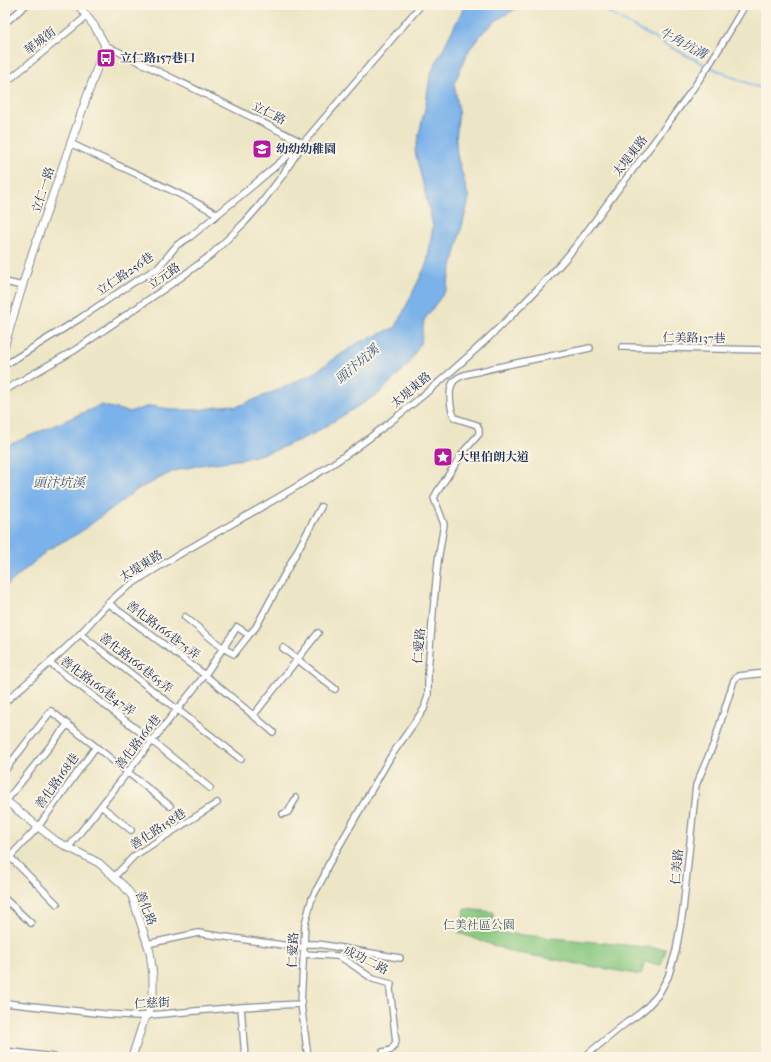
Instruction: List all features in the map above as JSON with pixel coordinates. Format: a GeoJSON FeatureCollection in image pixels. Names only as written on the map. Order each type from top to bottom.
{"type":"FeatureCollection","features":[{"type":"Feature","properties":{"kind":"street"},"geometry":{"type":"LineString","coordinates":[[5,23],[26,5]]}},
{"type":"Feature","properties":{"kind":"street"},"geometry":{"type":"LineString","coordinates":[[78,5],[95,26],[105,45]]}},
{"type":"Feature","properties":{"kind":"street"},"geometry":{"type":"LineString","coordinates":[[303,143],[421,5]]}},
{"type":"Feature","properties":{"kind":"street","name":"太堤東路"},"geometry":{"type":"LineString","coordinates":[[5,702],[50,663],[80,634],[108,603],[124,589],[323,471],[372,437],[467,357],[507,321],[561,264],[664,130],[711,61],[745,5]]}},
{"type":"Feature","properties":{"kind":"street","name":"華城街"},"geometry":{"type":"LineString","coordinates":[[5,83],[87,16]]}},
{"type":"Feature","properties":{"kind":"street","name":"立仁路"},"geometry":{"type":"LineString","coordinates":[[105,45],[238,109],[303,143]]}},
{"type":"Feature","properties":{"kind":"street","name":"立仁一路"},"geometry":{"type":"LineString","coordinates":[[5,344],[32,254],[105,45]]}},
{"type":"Feature","properties":{"kind":"street"},"geometry":{"type":"LineString","coordinates":[[70,143],[184,195],[217,214]]}},
{"type":"Feature","properties":{"kind":"street","name":"立仁路256巷"},"geometry":{"type":"LineString","coordinates":[[5,365],[158,268],[177,245],[190,237],[251,188],[303,143]]}},
{"type":"Feature","properties":{"kind":"street","name":"立元路"},"geometry":{"type":"LineString","coordinates":[[5,390],[75,350],[186,274],[211,254],[232,235],[260,205],[282,176],[303,143]]}},
{"type":"Feature","properties":{"kind":"street"},"geometry":{"type":"LineString","coordinates":[[5,282],[23,286]]}},
{"type":"Feature","properties":{"kind":"street","name":"仁美路137巷"},"geometry":{"type":"LineString","coordinates":[[622,347],[766,350]]}},
{"type":"Feature","properties":{"kind":"street","name":"仁愛路"},"geometry":{"type":"LineString","coordinates":[[308,1057],[301,1004],[305,924],[312,898],[324,876],[327,867],[391,756],[424,709],[428,695],[428,671],[433,612],[438,561],[444,524],[434,498],[465,450],[479,434],[477,425],[454,418],[452,413],[450,387],[454,381],[461,376],[590,348]]}},
{"type":"Feature","properties":{"kind":"street"},"geometry":{"type":"LineString","coordinates":[[184,617],[234,654],[256,626],[321,507]]}},
{"type":"Feature","properties":{"kind":"street","name":"善化路166巷75弄"},"geometry":{"type":"LineString","coordinates":[[108,603],[206,675],[273,732]]}},
{"type":"Feature","properties":{"kind":"street","name":"善化路166巷"},"geometry":{"type":"LineString","coordinates":[[68,848],[206,675],[237,627],[249,635]]}},
{"type":"Feature","properties":{"kind":"street"},"geometry":{"type":"LineString","coordinates":[[253,716],[318,633]]}},
{"type":"Feature","properties":{"kind":"street","name":"善化路166巷65弄"},"geometry":{"type":"LineString","coordinates":[[80,634],[241,759]]}},
{"type":"Feature","properties":{"kind":"street"},"geometry":{"type":"LineString","coordinates":[[283,648],[335,689]]}},
{"type":"Feature","properties":{"kind":"street","name":"善化路166巷47弄"},"geometry":{"type":"LineString","coordinates":[[50,663],[152,741],[210,788]]}},
{"type":"Feature","properties":{"kind":"street","name":"仁美路"},"geometry":{"type":"LineString","coordinates":[[584,1057],[626,1023],[640,1014],[658,995],[668,977],[676,951],[684,910],[696,785],[714,743],[734,680],[738,676],[766,673]]}},
{"type":"Feature","properties":{"kind":"street"},"geometry":{"type":"LineString","coordinates":[[5,770],[51,711],[95,748],[170,806]]}},
{"type":"Feature","properties":{"kind":"street"},"geometry":{"type":"LineString","coordinates":[[5,800],[67,725]]}},
{"type":"Feature","properties":{"kind":"street","name":"善化路168巷"},"geometry":{"type":"LineString","coordinates":[[5,862],[38,827],[95,748]]}},
{"type":"Feature","properties":{"kind":"street"},"geometry":{"type":"LineString","coordinates":[[283,814],[288,812],[296,798]]}},
{"type":"Feature","properties":{"kind":"street","name":"善化路"},"geometry":{"type":"LineString","coordinates":[[5,800],[38,827],[68,848],[77,851],[95,861],[114,877],[132,896],[147,944],[152,966],[154,986],[153,999],[148,1015],[144,1020],[132,1057]]}},
{"type":"Feature","properties":{"kind":"street","name":"善化路158巷"},"geometry":{"type":"LineString","coordinates":[[114,877],[134,856],[217,804]]}},
{"type":"Feature","properties":{"kind":"street"},"geometry":{"type":"LineString","coordinates":[[101,806],[131,830]]}},
{"type":"Feature","properties":{"kind":"street"},"geometry":{"type":"LineString","coordinates":[[5,852],[58,904]]}},
{"type":"Feature","properties":{"kind":"street"},"geometry":{"type":"LineString","coordinates":[[5,899],[31,923]]}},
{"type":"Feature","properties":{"kind":"street","name":"成功二路"},"geometry":{"type":"LineString","coordinates":[[147,944],[198,933],[304,948],[337,956],[373,979],[391,984],[390,989],[396,1042],[391,1050],[384,1052]]}},
{"type":"Feature","properties":{"kind":"street","name":"成功二路"},"geometry":{"type":"LineString","coordinates":[[304,948],[318,944],[400,958]]}},
{"type":"Feature","properties":{"kind":"street","name":"仁慈街"},"geometry":{"type":"LineString","coordinates":[[5,1003],[105,1014],[148,1015],[241,1007],[301,1004]]}},
{"type":"Feature","properties":{"kind":"street"},"geometry":{"type":"LineString","coordinates":[[241,1007],[245,1057]]}},
{"type":"Feature","properties":{"kind":"street"},"geometry":{"type":"LineString","coordinates":[[5,1051],[54,1057]]}},
{"type":"Feature","properties":{"kind":"green space","name":"仁美社區公園"},"geometry":{"type":"Polygon","coordinates":[[[465,909],[493,912],[493,932],[666,949],[661,965],[645,962],[641,975],[512,952],[459,933],[465,909]]]}},
{"type":"Feature","properties":{"kind":"water","name":"頭汴坑溪"},"geometry":{"type":"Polygon","coordinates":[[[465,5],[522,5],[497,20],[484,31],[469,50],[454,84],[459,110],[456,140],[457,155],[469,199],[446,290],[424,320],[421,342],[408,365],[381,392],[313,434],[276,450],[244,459],[200,465],[174,471],[138,489],[79,533],[49,549],[5,587],[5,449],[11,444],[101,405],[129,412],[150,406],[177,410],[199,410],[230,405],[236,407],[312,374],[358,343],[396,327],[427,263],[433,226],[415,151],[426,104],[430,75],[465,5]]]}},
{"type":"Feature","properties":{"kind":"waterway","name":"牛角坑溝"},"geometry":{"type":"LineString","coordinates":[[595,5],[700,62],[743,82],[766,90]]}},
{"type":"Feature","properties":{"kind":"place","name":"立仁路157巷口"},"geometry":{"type":"Point","coordinates":[106,58]}},
{"type":"Feature","properties":{"kind":"place","name":"幼幼幼稚園"},"geometry":{"type":"Point","coordinates":[262,149]}},
{"type":"Feature","properties":{"kind":"place","name":"大里伯朗大道"},"geometry":{"type":"Point","coordinates":[443,457]}}]}
